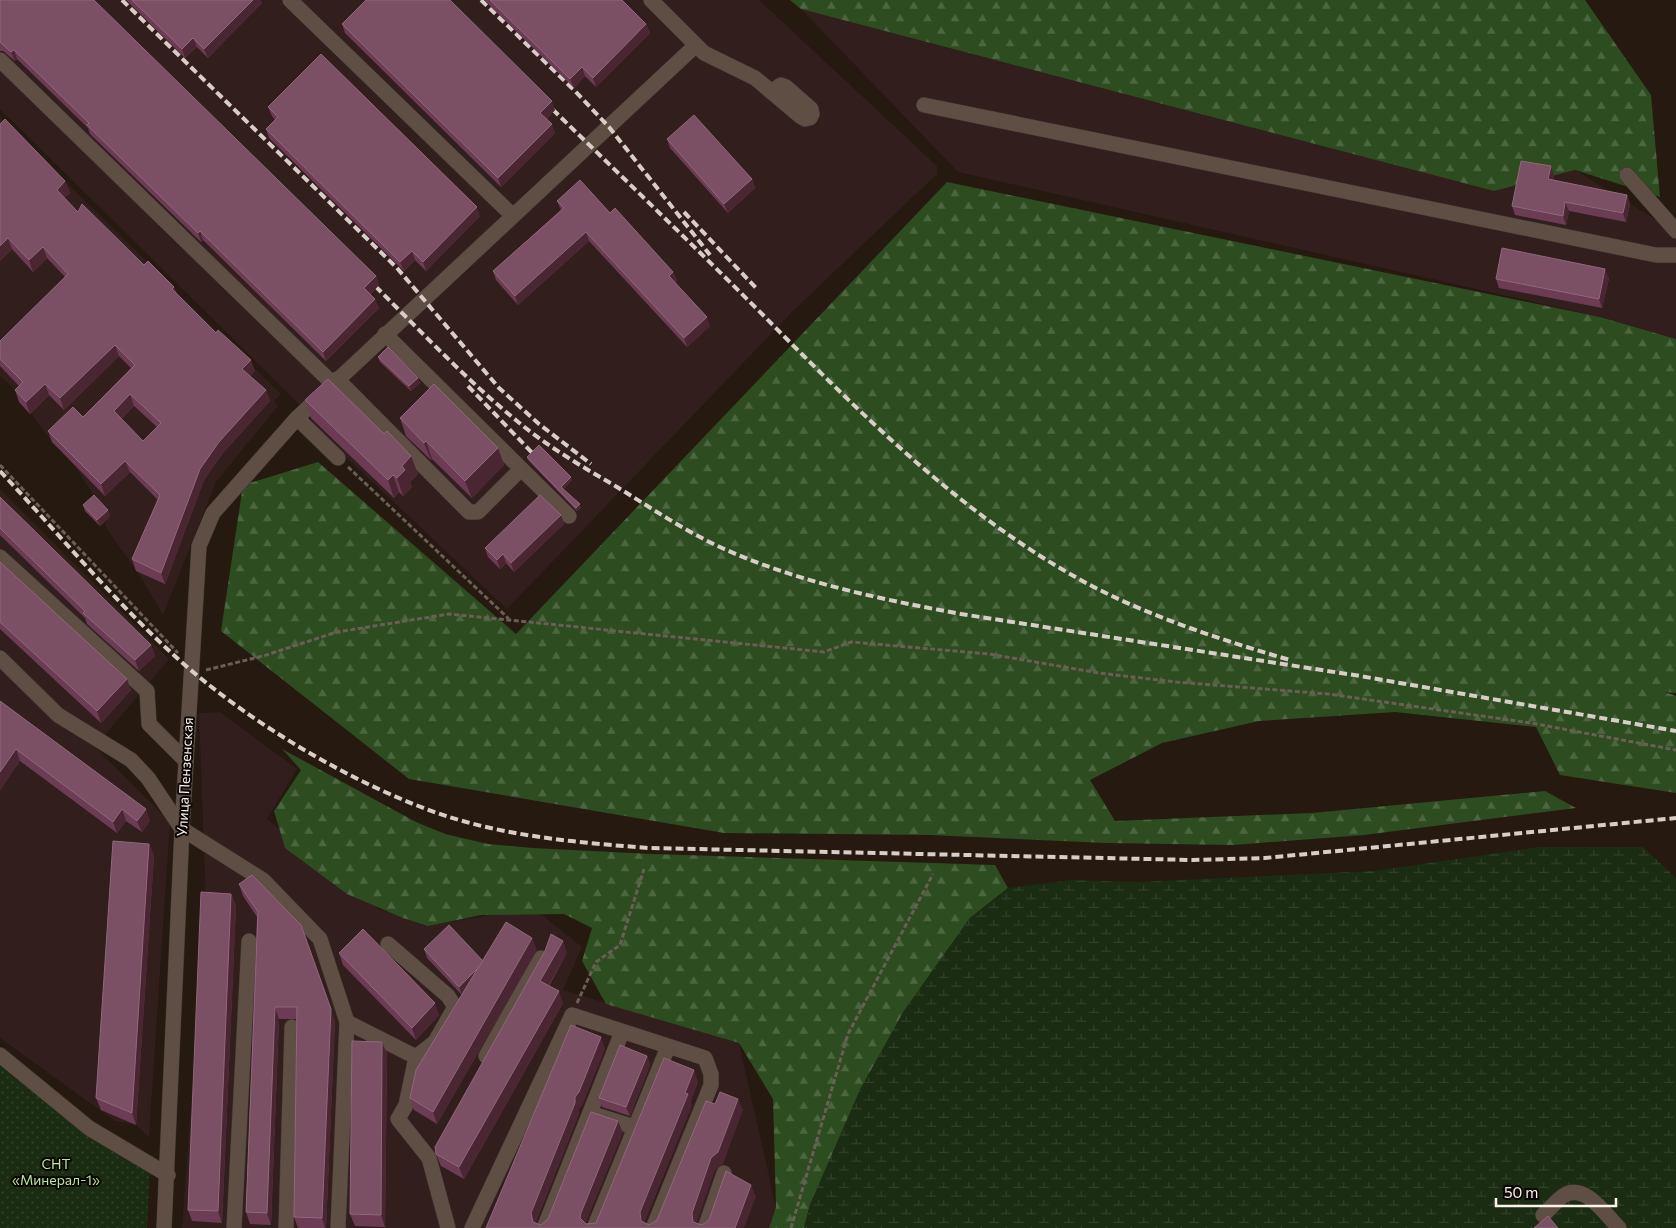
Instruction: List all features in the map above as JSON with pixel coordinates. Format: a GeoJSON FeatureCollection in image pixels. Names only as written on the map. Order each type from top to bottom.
{"type":"FeatureCollection","features":[{"type":"Feature","properties":{"kind":"street"},"geometry":{"type":"LineString","coordinates":[[290,0],[512,215]]}},
{"type":"Feature","properties":{"kind":"street"},"geometry":{"type":"LineString","coordinates":[[651,0],[696,46],[712,58],[755,78],[771,92]]}},
{"type":"Feature","properties":{"kind":"street","name":"Улица Пензенская"},"geometry":{"type":"LineString","coordinates":[[164,1228],[168,1175],[182,829],[198,558],[202,534],[213,513],[297,418],[512,215],[696,46]]}},
{"type":"Feature","properties":{"kind":"street"},"geometry":{"type":"LineString","coordinates":[[0,60],[469,512],[478,512],[520,470]]}},
{"type":"Feature","properties":{"kind":"street"},"geometry":{"type":"LineString","coordinates":[[924,105],[1656,254],[1676,255]]}},
{"type":"Feature","properties":{"kind":"street"},"geometry":{"type":"LineString","coordinates":[[1627,175],[1676,230]]}},
{"type":"Feature","properties":{"kind":"street"},"geometry":{"type":"LineString","coordinates":[[385,334],[520,470],[569,516]]}},
{"type":"Feature","properties":{"kind":"street"},"geometry":{"type":"LineString","coordinates":[[297,418],[338,458]]}},
{"type":"Feature","properties":{"kind":"street"},"geometry":{"type":"LineString","coordinates":[[0,557],[146,691],[149,724],[186,760]]}},
{"type":"Feature","properties":{"kind":"street"},"geometry":{"type":"LineString","coordinates":[[0,658],[58,715],[131,760],[148,778],[182,829],[263,880],[320,939],[347,1022],[338,1228]]}},
{"type":"Feature","properties":{"kind":"street"},"geometry":{"type":"LineString","coordinates":[[234,1228],[249,941]]}},
{"type":"Feature","properties":{"kind":"street"},"geometry":{"type":"LineString","coordinates":[[388,944],[448,996],[455,1007],[434,1042],[416,1057],[406,1105],[398,1119],[429,1158],[448,1228]]}},
{"type":"Feature","properties":{"kind":"street"},"geometry":{"type":"LineString","coordinates":[[478,1071],[541,958]]}},
{"type":"Feature","properties":{"kind":"street"},"geometry":{"type":"LineString","coordinates":[[472,1228],[572,1015],[705,1058],[711,1074],[711,1085],[653,1228]]}},
{"type":"Feature","properties":{"kind":"street"},"geometry":{"type":"LineString","coordinates":[[347,1022],[416,1057]]}},
{"type":"Feature","properties":{"kind":"street"},"geometry":{"type":"LineString","coordinates":[[286,1228],[292,1027]]}},
{"type":"Feature","properties":{"kind":"street"},"geometry":{"type":"LineString","coordinates":[[544,1228],[588,1112],[622,1032]]}},
{"type":"Feature","properties":{"kind":"street"},"geometry":{"type":"LineString","coordinates":[[594,1228],[668,1047]]}},
{"type":"Feature","properties":{"kind":"street"},"geometry":{"type":"LineString","coordinates":[[0,1055],[89,1128],[168,1175]]}},
{"type":"Feature","properties":{"kind":"street"},"geometry":{"type":"LineString","coordinates":[[588,1112],[634,1128]]}},
{"type":"Feature","properties":{"kind":"street"},"geometry":{"type":"LineString","coordinates":[[429,1158],[439,1140]]}},
{"type":"Feature","properties":{"kind":"street"},"geometry":{"type":"LineString","coordinates":[[706,1228],[724,1173]]}},
{"type":"Feature","properties":{"kind":"street"},"geometry":{"type":"LineString","coordinates":[[1543,1215],[1563,1195],[1580,1192],[1587,1196],[1619,1228]]}},
{"type":"Feature","properties":{"kind":"path"},"geometry":{"type":"LineString","coordinates":[[338,458],[509,620]]}},
{"type":"Feature","properties":{"kind":"path"},"geometry":{"type":"LineString","coordinates":[[0,465],[191,666],[203,670],[213,670],[337,632],[449,614],[824,652],[851,642],[989,654],[1118,676],[1328,694],[1531,723],[1676,750]]}},
{"type":"Feature","properties":{"kind":"path"},"geometry":{"type":"LineString","coordinates":[[572,1015],[596,962],[620,945],[644,869]]}},
{"type":"Feature","properties":{"kind":"path"},"geometry":{"type":"LineString","coordinates":[[791,1228],[848,1034],[934,874]]}},
{"type":"Feature","properties":{"kind":"shaded area"},"geometry":{"type":"Polygon","coordinates":[[[0,0],[759,0],[937,166],[937,174],[793,311],[507,609],[315,428],[310,417],[299,404],[0,109],[0,0]]]}},
{"type":"Feature","properties":{"kind":"shaded area"},"geometry":{"type":"Polygon","coordinates":[[[801,9],[1494,191],[1575,170],[1676,232],[1676,339],[1600,317],[958,172],[801,9]]]}},
{"type":"Feature","properties":{"kind":"shaded area"},"geometry":{"type":"Polygon","coordinates":[[[0,117],[281,394],[274,401],[278,406],[216,482],[163,615],[142,579],[107,529],[94,496],[75,466],[52,442],[10,385],[0,376],[0,117]]]}},
{"type":"Feature","properties":{"kind":"shaded area"},"geometry":{"type":"Polygon","coordinates":[[[0,489],[169,659],[95,747],[170,822],[149,1137],[136,1125],[115,1121],[0,1038],[0,489]]]}},
{"type":"Feature","properties":{"kind":"shaded area"},"geometry":{"type":"Polygon","coordinates":[[[220,712],[297,769],[267,819],[380,910],[443,923],[533,908],[582,947],[563,990],[739,1043],[776,1207],[769,1228],[182,1228],[206,904],[199,713],[220,712]]]}},
{"type":"Feature","properties":{"kind":"green space"},"geometry":{"type":"Polygon","coordinates":[[[790,0],[1585,0],[1651,95],[1660,197],[1575,170],[1494,191],[801,9],[790,0]]]}},
{"type":"Feature","properties":{"kind":"green space"},"geometry":{"type":"Polygon","coordinates":[[[947,182],[1600,317],[1676,339],[1676,693],[1665,692],[1676,696],[1676,793],[1560,775],[1536,727],[1395,712],[1259,721],[1162,743],[1090,780],[1115,821],[1312,813],[1545,791],[1576,808],[1364,835],[1233,845],[1106,843],[930,835],[724,833],[409,779],[221,631],[243,485],[318,462],[516,634],[947,182]]]}},
{"type":"Feature","properties":{"kind":"green space"},"geometry":{"type":"Polygon","coordinates":[[[282,749],[416,822],[445,834],[488,844],[652,854],[995,865],[1008,888],[970,918],[904,1011],[860,1090],[810,1205],[804,1228],[769,1228],[776,1207],[773,1099],[739,1043],[606,1004],[582,961],[592,928],[564,914],[481,915],[428,926],[403,918],[347,894],[285,848],[274,811],[301,770],[282,749]]]}},
{"type":"Feature","properties":{"kind":"green space"},"geometry":{"type":"Polygon","coordinates":[[[1539,847],[1643,847],[1676,878],[1676,1228],[804,1228],[810,1205],[860,1090],[904,1011],[970,918],[1008,888],[1071,880],[1138,882],[1373,871],[1539,847]]]}},
{"type":"Feature","properties":{"kind":"green space","name":"СНТ «Минерал-1»"},"geometry":{"type":"Polygon","coordinates":[[[0,1057],[150,1169],[147,1228],[0,1228],[0,1057]]]}},
{"type":"Feature","properties":{"kind":"building"},"geometry":{"type":"Polygon","coordinates":[[[0,0],[94,0],[376,276],[364,288],[375,299],[323,352],[200,231],[198,233],[87,125],[89,123],[14,50],[11,52],[0,42],[0,0]]]}},
{"type":"Feature","properties":{"kind":"building"},"geometry":{"type":"Polygon","coordinates":[[[132,0],[253,0],[204,49],[193,38],[182,49],[132,0]]]}},
{"type":"Feature","properties":{"kind":"building"},"geometry":{"type":"Polygon","coordinates":[[[366,0],[450,0],[552,101],[540,113],[552,124],[498,178],[342,24],[366,0]]]}},
{"type":"Feature","properties":{"kind":"building"},"geometry":{"type":"Polygon","coordinates":[[[490,0],[622,0],[646,24],[593,78],[582,67],[570,79],[490,0]]]}},
{"type":"Feature","properties":{"kind":"building"},"geometry":{"type":"Polygon","coordinates":[[[321,54],[477,207],[423,262],[412,251],[400,262],[266,129],[278,117],[268,107],[321,54]]]}},
{"type":"Feature","properties":{"kind":"building"},"geometry":{"type":"Polygon","coordinates":[[[694,115],[752,179],[724,204],[667,139],[694,115]]]}},
{"type":"Feature","properties":{"kind":"building"},"geometry":{"type":"Polygon","coordinates":[[[5,119],[65,181],[57,190],[78,212],[82,204],[144,265],[148,261],[174,287],[172,289],[216,333],[218,330],[251,360],[242,369],[266,390],[219,442],[200,469],[161,573],[132,559],[160,495],[125,461],[101,484],[48,431],[73,407],[83,417],[135,365],[115,345],[60,398],[45,384],[26,402],[15,390],[23,382],[0,359],[0,341],[68,274],[43,247],[29,260],[8,238],[0,246],[0,124],[5,119]],[[130,394],[114,411],[143,441],[161,423],[130,394]]]}},
{"type":"Feature","properties":{"kind":"building"},"geometry":{"type":"Polygon","coordinates":[[[1521,161],[1551,166],[1548,179],[1627,195],[1623,213],[1565,202],[1563,216],[1512,206],[1521,161]]]}},
{"type":"Feature","properties":{"kind":"building"},"geometry":{"type":"Polygon","coordinates":[[[580,180],[610,213],[615,208],[673,272],[669,276],[707,317],[684,338],[586,232],[515,296],[493,271],[564,208],[557,201],[580,180]]]}},
{"type":"Feature","properties":{"kind":"building"},"geometry":{"type":"Polygon","coordinates":[[[1502,248],[1605,269],[1599,299],[1496,279],[1502,248]]]}},
{"type":"Feature","properties":{"kind":"building"},"geometry":{"type":"Polygon","coordinates":[[[388,347],[418,378],[409,386],[378,357],[388,347]]]}},
{"type":"Feature","properties":{"kind":"building"},"geometry":{"type":"Polygon","coordinates":[[[328,379],[384,434],[387,431],[411,456],[402,466],[405,470],[397,478],[393,475],[388,480],[305,400],[328,379]]]}},
{"type":"Feature","properties":{"kind":"building"},"geometry":{"type":"Polygon","coordinates":[[[434,384],[498,448],[465,481],[426,441],[424,443],[400,418],[434,384]]]}},
{"type":"Feature","properties":{"kind":"building"},"geometry":{"type":"Polygon","coordinates":[[[539,445],[571,477],[561,487],[580,504],[576,508],[527,457],[539,445]]]}},
{"type":"Feature","properties":{"kind":"building"},"geometry":{"type":"Polygon","coordinates":[[[94,495],[108,510],[97,520],[83,505],[94,495]]]}},
{"type":"Feature","properties":{"kind":"building"},"geometry":{"type":"Polygon","coordinates":[[[540,495],[561,515],[511,563],[503,554],[497,560],[485,548],[540,495]]]}},
{"type":"Feature","properties":{"kind":"building"},"geometry":{"type":"Polygon","coordinates":[[[0,497],[151,645],[135,660],[83,613],[85,611],[0,528],[0,497]]]}},
{"type":"Feature","properties":{"kind":"building"},"geometry":{"type":"Polygon","coordinates":[[[0,562],[127,679],[97,711],[0,622],[0,562]]]}},
{"type":"Feature","properties":{"kind":"building"},"geometry":{"type":"Polygon","coordinates":[[[0,701],[146,809],[137,821],[122,809],[113,822],[16,749],[0,772],[0,701]]]}},
{"type":"Feature","properties":{"kind":"building"},"geometry":{"type":"Polygon","coordinates":[[[113,841],[149,844],[132,1113],[96,1098],[113,841]]]}},
{"type":"Feature","properties":{"kind":"building"},"geometry":{"type":"Polygon","coordinates":[[[252,875],[301,925],[331,1009],[322,1218],[294,1217],[297,1007],[275,1007],[267,1213],[246,1212],[258,912],[239,884],[252,875]]]}},
{"type":"Feature","properties":{"kind":"building"},"geometry":{"type":"Polygon","coordinates":[[[201,892],[231,894],[218,1211],[188,1210],[201,892]]]}},
{"type":"Feature","properties":{"kind":"building"},"geometry":{"type":"Polygon","coordinates":[[[506,922],[532,938],[433,1112],[410,1098],[416,1070],[506,922]]]}},
{"type":"Feature","properties":{"kind":"building"},"geometry":{"type":"Polygon","coordinates":[[[449,925],[483,961],[459,987],[424,949],[449,925]]]}},
{"type":"Feature","properties":{"kind":"building"},"geometry":{"type":"Polygon","coordinates":[[[363,929],[435,1003],[412,1028],[339,953],[363,929]]]}},
{"type":"Feature","properties":{"kind":"building"},"geometry":{"type":"Polygon","coordinates":[[[551,934],[563,941],[540,981],[559,991],[459,1167],[436,1154],[435,1147],[545,951],[551,934]]]}},
{"type":"Feature","properties":{"kind":"building"},"geometry":{"type":"Polygon","coordinates":[[[571,1025],[601,1037],[579,1092],[575,1097],[575,1103],[531,1213],[533,1222],[541,1225],[548,1219],[591,1112],[618,1121],[581,1213],[580,1218],[586,1224],[596,1223],[664,1058],[694,1070],[685,1093],[688,1094],[640,1212],[641,1221],[649,1225],[657,1220],[706,1101],[715,1104],[720,1092],[738,1099],[718,1152],[711,1158],[692,1213],[693,1222],[702,1225],[709,1220],[726,1171],[751,1185],[735,1228],[486,1228],[571,1025]]]}},
{"type":"Feature","properties":{"kind":"building"},"geometry":{"type":"Polygon","coordinates":[[[352,1041],[382,1042],[381,1215],[350,1214],[352,1041]]]}},
{"type":"Feature","properties":{"kind":"building"},"geometry":{"type":"Polygon","coordinates":[[[620,1045],[647,1056],[626,1107],[599,1098],[620,1045]]]}},
{"type":"Feature","properties":{"kind":"building"},"geometry":{"type":"Polygon","coordinates":[[[1548,1216],[1558,1228],[1534,1228],[1548,1216]]]}},
{"type":"Feature","properties":{"kind":"railway"},"geometry":{"type":"LineString","coordinates":[[122,0],[397,268],[499,388],[539,424],[591,464]]}},
{"type":"Feature","properties":{"kind":"railway"},"geometry":{"type":"LineString","coordinates":[[481,0],[575,91],[609,127],[710,255]]}},
{"type":"Feature","properties":{"kind":"railway"},"geometry":{"type":"LineString","coordinates":[[544,101],[837,389],[916,462],[957,496],[1044,558],[1114,597],[1188,627],[1290,660]]}},
{"type":"Feature","properties":{"kind":"railway"},"geometry":{"type":"LineString","coordinates":[[684,212],[756,288]]}},
{"type":"Feature","properties":{"kind":"railway"},"geometry":{"type":"LineString","coordinates":[[367,278],[478,387],[541,439],[695,534],[722,548],[780,571],[839,588],[961,614],[1360,676],[1676,731]]}},
{"type":"Feature","properties":{"kind":"railway"},"geometry":{"type":"LineString","coordinates":[[468,386],[541,462]]}},
{"type":"Feature","properties":{"kind":"railway"},"geometry":{"type":"LineString","coordinates":[[0,471],[109,590],[154,636],[177,658],[237,706],[306,751],[378,789],[449,817],[498,830],[573,841],[649,848],[1193,860],[1265,858],[1676,818]]}}]}
